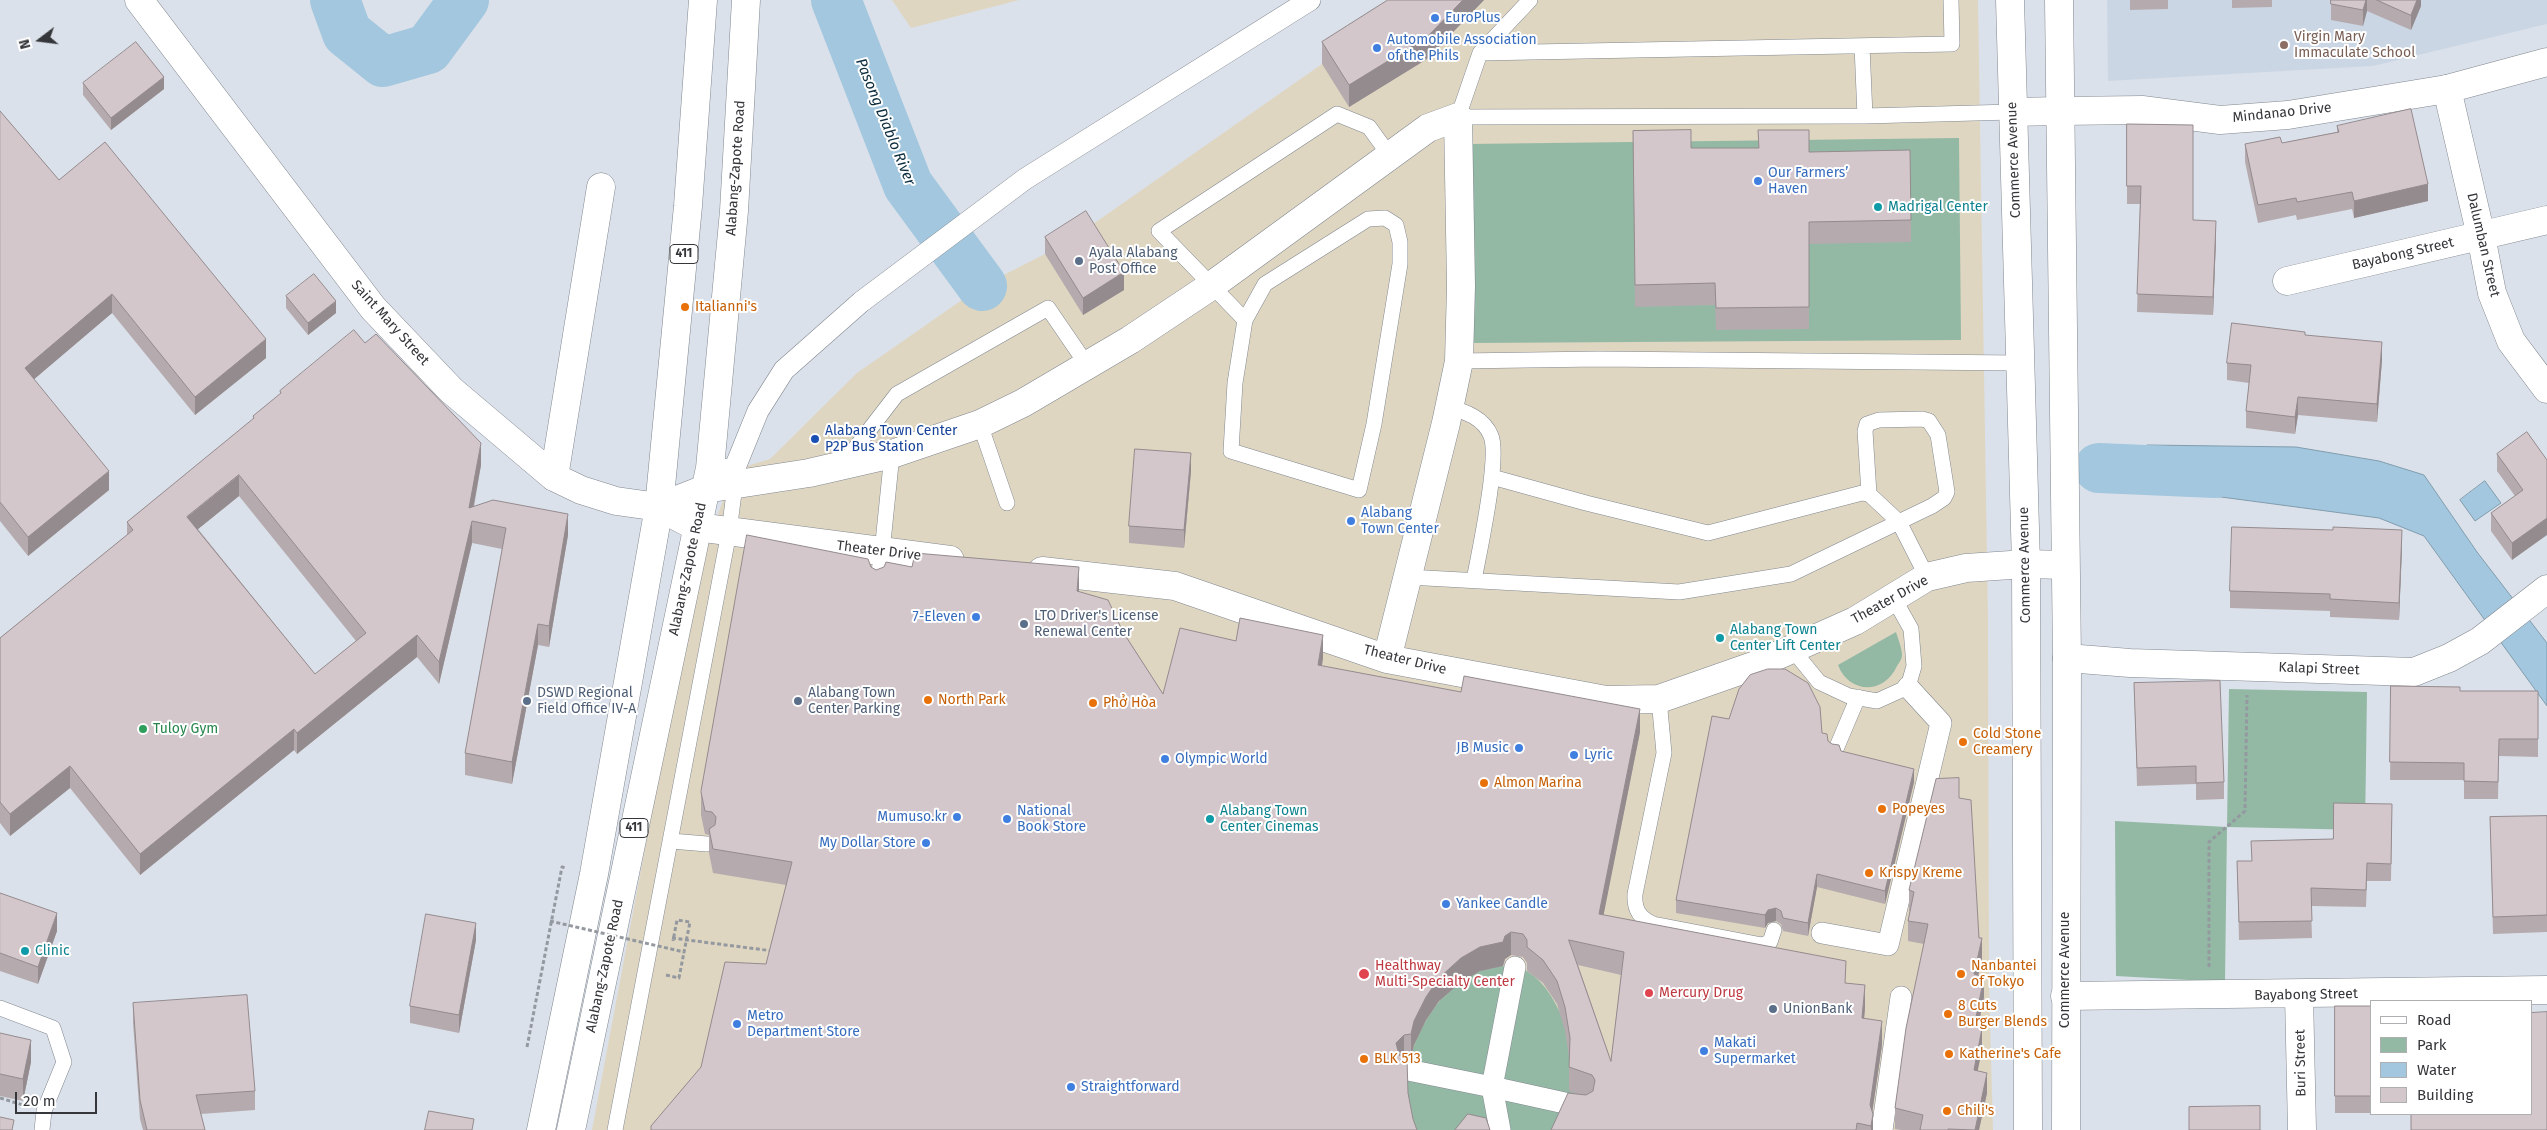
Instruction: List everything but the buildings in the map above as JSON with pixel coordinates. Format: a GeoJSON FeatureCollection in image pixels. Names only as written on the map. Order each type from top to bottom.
{"type":"FeatureCollection","features":[{"type":"Feature","properties":{"kind":"main road","name":"Saint Mary Street"},"geometry":{"type":"LineString","coordinates":[[139,0],[373,308],[451,390],[554,477],[581,490],[616,501],[660,507],[697,527]]}},
{"type":"Feature","properties":{"kind":"main road","name":"411"},"geometry":{"type":"LineString","coordinates":[[541,1130],[594,874],[660,507],[688,206],[703,0]]}},
{"type":"Feature","properties":{"kind":"main road","name":"Alabang-Zapote Road"},"geometry":{"type":"LineString","coordinates":[[571,1130],[708,478],[734,211],[746,0]]}},
{"type":"Feature","properties":{"kind":"main road","name":"Commerce Avenue"},"geometry":{"type":"LineString","coordinates":[[2010,0],[2026,564],[2028,1130]]}},
{"type":"Feature","properties":{"kind":"main road","name":"Commerce Avenue"},"geometry":{"type":"LineString","coordinates":[[2059,0],[2067,658],[2066,1130]]}},
{"type":"Feature","properties":{"kind":"main road","name":"Mindanao Drive"},"geometry":{"type":"LineString","coordinates":[[2012,112],[2142,110],[2220,120],[2288,115],[2447,89],[2547,62]]}},
{"type":"Feature","properties":{"kind":"main road","name":"Dalumban Street"},"geometry":{"type":"LineString","coordinates":[[2447,89],[2481,236],[2492,293],[2511,342],[2547,389]]}},
{"type":"Feature","properties":{"kind":"main road"},"geometry":{"type":"LineString","coordinates":[[660,507],[708,478],[735,485],[842,466],[892,454],[980,424],[1023,403],[1130,340],[1211,286],[1428,128],[1458,117],[1461,286],[1459,361],[1387,659]]}},
{"type":"Feature","properties":{"kind":"main road"},"geometry":{"type":"LineString","coordinates":[[554,477],[601,188]]}},
{"type":"Feature","properties":{"kind":"main road","name":"Bayabong Street"},"geometry":{"type":"LineString","coordinates":[[2287,281],[2547,220]]}},
{"type":"Feature","properties":{"kind":"main road","name":"Theater Drive"},"geometry":{"type":"LineString","coordinates":[[697,527],[970,562]]}},
{"type":"Feature","properties":{"kind":"main road","name":"Theater Drive"},"geometry":{"type":"LineString","coordinates":[[1019,568],[1175,586],[1387,659],[1606,700],[1658,699],[1756,665],[1855,621],[1927,577],[1958,569],[2026,564],[2065,565]]}},
{"type":"Feature","properties":{"kind":"main road","name":"Kalapi Street"},"geometry":{"type":"LineString","coordinates":[[2067,658],[2247,667],[2414,672],[2449,658],[2480,641],[2542,593]]}},
{"type":"Feature","properties":{"kind":"main road","name":"Bayabong Street"},"geometry":{"type":"LineString","coordinates":[[2065,996],[2299,995],[2547,990]]}},
{"type":"Feature","properties":{"kind":"main road","name":"Buri Street"},"geometry":{"type":"LineString","coordinates":[[2299,995],[2302,1130]]}},
{"type":"Feature","properties":{"kind":"street"},"geometry":{"type":"LineString","coordinates":[[708,478],[734,470],[758,412],[784,370],[864,299],[1025,179],[1310,0]]}},
{"type":"Feature","properties":{"kind":"street"},"geometry":{"type":"LineString","coordinates":[[1822,933],[1888,945],[1941,724],[1908,687]]}},
{"type":"Feature","properties":{"kind":"street"},"geometry":{"type":"LineString","coordinates":[[1500,1130],[1492,1086],[1515,967]]}},
{"type":"Feature","properties":{"kind":"street"},"geometry":{"type":"LineString","coordinates":[[1882,1130],[1901,997]]}},
{"type":"Feature","properties":{"kind":"street"},"geometry":{"type":"LineString","coordinates":[[1408,1070],[1492,1086],[1583,1107]]}},
{"type":"Feature","properties":{"kind":"lane"},"geometry":{"type":"LineString","coordinates":[[1530,0],[1480,52],[1458,117],[1865,116],[2012,112]]}},
{"type":"Feature","properties":{"kind":"lane"},"geometry":{"type":"LineString","coordinates":[[1480,52],[1952,44],[1951,0]]}},
{"type":"Feature","properties":{"kind":"lane"},"geometry":{"type":"LineString","coordinates":[[1862,46],[1865,116]]}},
{"type":"Feature","properties":{"kind":"lane"},"geometry":{"type":"LineString","coordinates":[[1245,320],[1159,231],[1337,114],[1369,127],[1390,156]]}},
{"type":"Feature","properties":{"kind":"lane"},"geometry":{"type":"LineString","coordinates":[[1385,218],[1396,226],[1400,242],[1400,264],[1374,424],[1359,490],[1231,451],[1235,383],[1245,320],[1265,284],[1368,219],[1385,218]]}},
{"type":"Feature","properties":{"kind":"lane"},"geometry":{"type":"LineString","coordinates":[[842,466],[896,394],[1048,308],[1087,365]]}},
{"type":"Feature","properties":{"kind":"lane"},"geometry":{"type":"LineString","coordinates":[[1459,361],[1609,359],[2019,363]]}},
{"type":"Feature","properties":{"kind":"lane"},"geometry":{"type":"LineString","coordinates":[[1448,407],[1475,416],[1491,434],[1494,443],[1492,476],[1474,580]]}},
{"type":"Feature","properties":{"kind":"lane"},"geometry":{"type":"LineString","coordinates":[[1408,577],[1679,592],[1792,574],[1932,506],[1944,498],[1947,492],[1938,434],[1929,421],[1922,419],[1879,420],[1867,424],[1865,431],[1869,494]]}},
{"type":"Feature","properties":{"kind":"lane"},"geometry":{"type":"LineString","coordinates":[[980,424],[1007,503]]}},
{"type":"Feature","properties":{"kind":"lane"},"geometry":{"type":"LineString","coordinates":[[877,584],[892,454]]}},
{"type":"Feature","properties":{"kind":"lane"},"geometry":{"type":"LineString","coordinates":[[1492,476],[1586,503],[1708,533],[1862,493],[1869,494],[1899,522],[1927,577]]}},
{"type":"Feature","properties":{"kind":"lane"},"geometry":{"type":"LineString","coordinates":[[615,1130],[729,532],[735,485]]}},
{"type":"Feature","properties":{"kind":"lane"},"geometry":{"type":"LineString","coordinates":[[1792,649],[1819,682],[1858,697],[1877,701],[1908,687],[1914,666],[1911,629],[1893,598]]}},
{"type":"Feature","properties":{"kind":"lane"},"geometry":{"type":"LineString","coordinates":[[1836,749],[1858,697]]}},
{"type":"Feature","properties":{"kind":"lane"},"geometry":{"type":"LineString","coordinates":[[1658,699],[1664,753],[1635,894],[1634,903],[1637,912],[1644,920],[1653,924],[1762,945],[1770,942],[1774,930]]}},
{"type":"Feature","properties":{"kind":"lane"},"geometry":{"type":"LineString","coordinates":[[671,841],[707,844]]}},
{"type":"Feature","properties":{"kind":"lane"},"geometry":{"type":"LineString","coordinates":[[0,1008],[53,1028],[64,1062],[44,1111],[42,1130]]}},
{"type":"Feature","properties":{"kind":"path"},"geometry":{"type":"LineString","coordinates":[[2209,995],[2209,842],[2245,811],[2247,667]]}},
{"type":"Feature","properties":{"kind":"path"},"geometry":{"type":"LineString","coordinates":[[525,1057],[562,867]]}},
{"type":"Feature","properties":{"kind":"path"},"geometry":{"type":"LineString","coordinates":[[668,967],[666,975],[679,978],[690,922],[677,920],[670,958]]}},
{"type":"Feature","properties":{"kind":"path"},"geometry":{"type":"LineString","coordinates":[[550,921],[684,952]]}},
{"type":"Feature","properties":{"kind":"path"},"geometry":{"type":"LineString","coordinates":[[651,934],[776,952]]}},
{"type":"Feature","properties":{"kind":"shaded area"},"geometry":{"type":"Polygon","coordinates":[[[892,0],[1019,0],[911,28],[892,0]]]}},
{"type":"Feature","properties":{"kind":"shaded area","name":"Alabang Town Center"},"geometry":{"type":"Polygon","coordinates":[[[1412,0],[1978,0],[1988,621],[1989,985],[1993,1130],[592,1130],[697,572],[734,470],[770,459],[857,373],[982,286],[1045,254],[1086,229],[1322,64],[1396,17],[1412,0]]]}},
{"type":"Feature","properties":{"kind":"shaded area","name":"Virgin Mary Immaculate School"},"geometry":{"type":"Polygon","coordinates":[[[2107,0],[2547,0],[2547,24],[2373,66],[2108,81],[2107,0]]]}},
{"type":"Feature","properties":{"kind":"green space"},"geometry":{"type":"Polygon","coordinates":[[[1959,138],[1961,340],[1471,343],[1468,144],[1959,138]]]}},
{"type":"Feature","properties":{"kind":"green space"},"geometry":{"type":"Polygon","coordinates":[[[1896,632],[1902,656],[1891,675],[1884,682],[1876,686],[1858,686],[1843,675],[1838,665],[1896,632]]]}},
{"type":"Feature","properties":{"kind":"green space"},"geometry":{"type":"Polygon","coordinates":[[[2229,689],[2367,692],[2365,830],[2227,827],[2229,689]]]}},
{"type":"Feature","properties":{"kind":"green space"},"geometry":{"type":"Polygon","coordinates":[[[2115,821],[2227,827],[2225,982],[2116,976],[2115,821]]]}},
{"type":"Feature","properties":{"kind":"green space"},"geometry":{"type":"Polygon","coordinates":[[[1502,966],[1525,970],[1540,982],[1551,995],[1572,1045],[1586,1096],[1562,1130],[1410,1130],[1406,1084],[1408,1069],[1417,1039],[1424,1025],[1432,1011],[1453,987],[1480,971],[1502,966]]]}},
{"type":"Feature","properties":{"kind":"water"},"geometry":{"type":"Polygon","coordinates":[[[2147,445],[2296,447],[2379,461],[2424,475],[2477,552],[2547,643],[2547,706],[2424,536],[2379,518],[2146,487],[2147,445]]]}},
{"type":"Feature","properties":{"kind":"water"},"geometry":{"type":"Polygon","coordinates":[[[2485,481],[2501,503],[2475,521],[2460,500],[2485,481]]]}},
{"type":"Feature","properties":{"kind":"waterway","name":"Pasong Diablo River"},"geometry":{"type":"LineString","coordinates":[[335,0],[347,33],[383,62],[428,49],[464,0]]}},
{"type":"Feature","properties":{"kind":"waterway","name":"Pasong Diablo River"},"geometry":{"type":"LineString","coordinates":[[836,0],[908,185],[982,286]]}},
{"type":"Feature","properties":{"kind":"waterway"},"geometry":{"type":"LineString","coordinates":[[2099,468],[2215,473]]}},
{"type":"Feature","properties":{"kind":"place","name":"EuroPlus"},"geometry":{"type":"Point","coordinates":[1435,18]}},
{"type":"Feature","properties":{"kind":"place","name":"Virgin Mary Immaculate School"},"geometry":{"type":"Point","coordinates":[2284,45]}},
{"type":"Feature","properties":{"kind":"place","name":"Automobile Association of the Phils"},"geometry":{"type":"Point","coordinates":[1377,48]}},
{"type":"Feature","properties":{"kind":"place","name":"Our Farmers’ Haven"},"geometry":{"type":"Point","coordinates":[1758,181]}},
{"type":"Feature","properties":{"kind":"place","name":"Madrigal Center"},"geometry":{"type":"Point","coordinates":[1878,207]}},
{"type":"Feature","properties":{"kind":"place","name":"Ayala Alabang Post Office"},"geometry":{"type":"Point","coordinates":[1079,261]}},
{"type":"Feature","properties":{"kind":"place","name":"Italianni's"},"geometry":{"type":"Point","coordinates":[685,307]}},
{"type":"Feature","properties":{"kind":"place","name":"Alabang Town Center P2P Bus Station"},"geometry":{"type":"Point","coordinates":[815,439]}},
{"type":"Feature","properties":{"kind":"place","name":"Alabang Town Center"},"geometry":{"type":"Point","coordinates":[1351,521]}},
{"type":"Feature","properties":{"kind":"place","name":"7-Eleven"},"geometry":{"type":"Point","coordinates":[976,617]}},
{"type":"Feature","properties":{"kind":"place","name":"LTO Driver's License Renewal Center"},"geometry":{"type":"Point","coordinates":[1024,624]}},
{"type":"Feature","properties":{"kind":"place","name":"Alabang Town Center Lift Center"},"geometry":{"type":"Point","coordinates":[1720,638]}},
{"type":"Feature","properties":{"kind":"place","name":"North Park"},"geometry":{"type":"Point","coordinates":[928,700]}},
{"type":"Feature","properties":{"kind":"place","name":"DSWD Regional Field Office IV-A"},"geometry":{"type":"Point","coordinates":[527,701]}},
{"type":"Feature","properties":{"kind":"place","name":"Alabang Town Center Parking"},"geometry":{"type":"Point","coordinates":[798,701]}},
{"type":"Feature","properties":{"kind":"place","name":"Phở Hòa"},"geometry":{"type":"Point","coordinates":[1093,703]}},
{"type":"Feature","properties":{"kind":"place","name":"Tuloy Gym"},"geometry":{"type":"Point","coordinates":[143,729]}},
{"type":"Feature","properties":{"kind":"place","name":"Cold Stone Creamery"},"geometry":{"type":"Point","coordinates":[1963,742]}},
{"type":"Feature","properties":{"kind":"place","name":"JB Music"},"geometry":{"type":"Point","coordinates":[1519,748]}},
{"type":"Feature","properties":{"kind":"place","name":"Lyric"},"geometry":{"type":"Point","coordinates":[1574,755]}},
{"type":"Feature","properties":{"kind":"place","name":"Olympic World"},"geometry":{"type":"Point","coordinates":[1165,759]}},
{"type":"Feature","properties":{"kind":"place","name":"Almon Marina"},"geometry":{"type":"Point","coordinates":[1484,783]}},
{"type":"Feature","properties":{"kind":"place","name":"Popeyes"},"geometry":{"type":"Point","coordinates":[1882,809]}},
{"type":"Feature","properties":{"kind":"place","name":"Mumuso.kr"},"geometry":{"type":"Point","coordinates":[957,817]}},
{"type":"Feature","properties":{"kind":"place","name":"National Book Store"},"geometry":{"type":"Point","coordinates":[1007,819]}},
{"type":"Feature","properties":{"kind":"place","name":"Alabang Town Center Cinemas"},"geometry":{"type":"Point","coordinates":[1210,819]}},
{"type":"Feature","properties":{"kind":"place","name":"My Dollar Store"},"geometry":{"type":"Point","coordinates":[926,843]}},
{"type":"Feature","properties":{"kind":"place","name":"Krispy Kreme"},"geometry":{"type":"Point","coordinates":[1869,873]}},
{"type":"Feature","properties":{"kind":"place","name":"Yankee Candle"},"geometry":{"type":"Point","coordinates":[1446,904]}},
{"type":"Feature","properties":{"kind":"place","name":"Clinic"},"geometry":{"type":"Point","coordinates":[25,951]}},
{"type":"Feature","properties":{"kind":"place","name":"Healthway Multi-Specialty Center"},"geometry":{"type":"Point","coordinates":[1364,974]}},
{"type":"Feature","properties":{"kind":"place","name":"Nanbantei of Tokyo"},"geometry":{"type":"Point","coordinates":[1961,974]}},
{"type":"Feature","properties":{"kind":"place","name":"Mercury Drug"},"geometry":{"type":"Point","coordinates":[1649,993]}},
{"type":"Feature","properties":{"kind":"place","name":"UnionBank"},"geometry":{"type":"Point","coordinates":[1773,1009]}},
{"type":"Feature","properties":{"kind":"place","name":"8 Cuts Burger Blends"},"geometry":{"type":"Point","coordinates":[1948,1014]}},
{"type":"Feature","properties":{"kind":"place","name":"Metro Department Store"},"geometry":{"type":"Point","coordinates":[737,1024]}},
{"type":"Feature","properties":{"kind":"place","name":"Makati Supermarket"},"geometry":{"type":"Point","coordinates":[1704,1051]}},
{"type":"Feature","properties":{"kind":"place","name":"Katherine's Cafe"},"geometry":{"type":"Point","coordinates":[1949,1054]}},
{"type":"Feature","properties":{"kind":"place","name":"BLK 513"},"geometry":{"type":"Point","coordinates":[1364,1059]}},
{"type":"Feature","properties":{"kind":"place","name":"Straightforward"},"geometry":{"type":"Point","coordinates":[1071,1087]}},
{"type":"Feature","properties":{"kind":"place","name":"Chili's"},"geometry":{"type":"Point","coordinates":[1947,1111]}}]}
